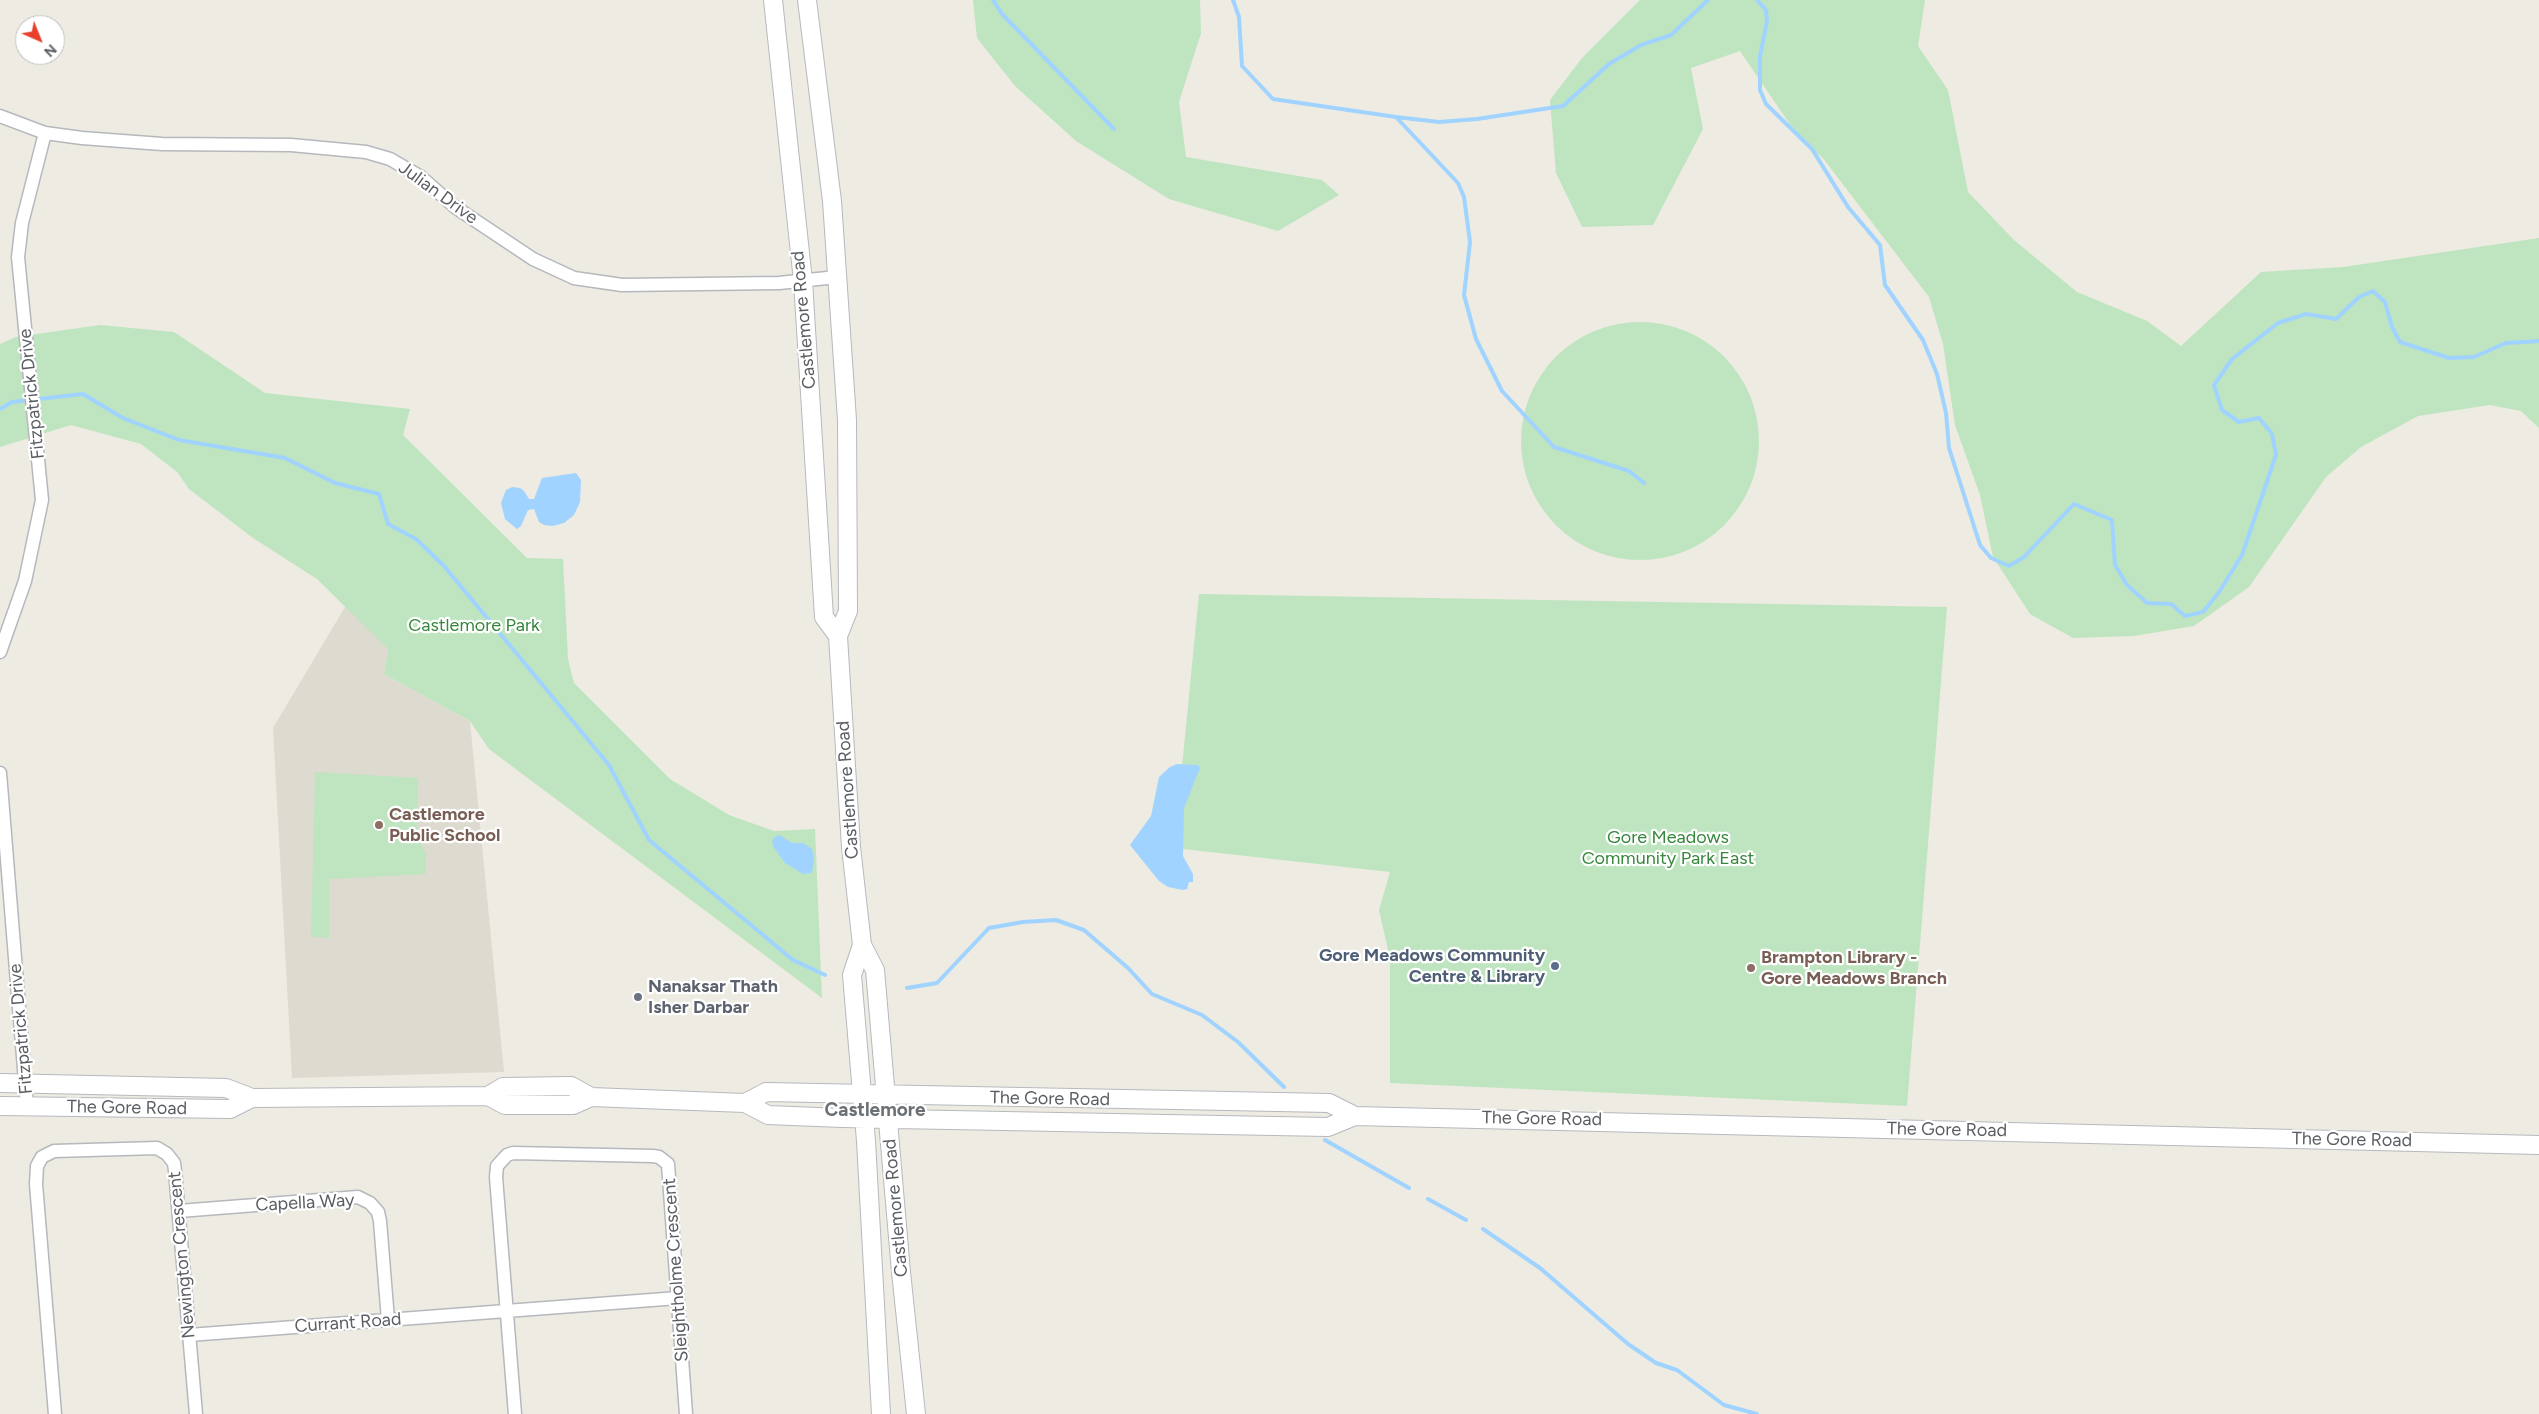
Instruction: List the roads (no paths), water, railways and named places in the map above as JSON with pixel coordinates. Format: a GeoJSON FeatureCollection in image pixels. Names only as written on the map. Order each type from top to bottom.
{"type":"FeatureCollection","features":[{"type":"Feature","properties":{"kind":"main road","name":"Castlemore Road"},"geometry":{"type":"LineString","coordinates":[[773,0],[803,280],[824,617],[838,636]]}},
{"type":"Feature","properties":{"kind":"main road","name":"Castlemore Road"},"geometry":{"type":"LineString","coordinates":[[806,0],[832,201],[847,420],[848,611],[838,636],[849,828],[862,945],[875,970],[900,1272],[916,1414]]}},
{"type":"Feature","properties":{"kind":"main road","name":"Castlemore Road"},"geometry":{"type":"LineString","coordinates":[[862,945],[852,975],[875,1275],[881,1414]]}},
{"type":"Feature","properties":{"kind":"main road","name":"The Gore Road"},"geometry":{"type":"LineString","coordinates":[[0,1083],[226,1088],[252,1098],[488,1096],[505,1105],[573,1105],[591,1097],[745,1103],[768,1115],[864,1119],[1328,1127],[1355,1116],[2539,1144]]}},
{"type":"Feature","properties":{"kind":"main road","name":"The Gore Road"},"geometry":{"type":"LineString","coordinates":[[745,1103],[766,1092],[886,1096],[1329,1103],[1355,1116]]}},
{"type":"Feature","properties":{"kind":"main road","name":"The Gore Road"},"geometry":{"type":"LineString","coordinates":[[0,1106],[230,1109],[252,1098]]}},
{"type":"Feature","properties":{"kind":"main road"},"geometry":{"type":"LineString","coordinates":[[1245,1102],[1245,1126]]}},
{"type":"Feature","properties":{"kind":"street","name":"Julian Drive"},"geometry":{"type":"LineString","coordinates":[[0,116],[44,133],[159,144],[291,145],[366,152],[390,159],[421,177],[455,207],[533,259],[574,278],[622,285],[779,283],[837,277]]}},
{"type":"Feature","properties":{"kind":"street","name":"Fitzpatrick Drive"},"geometry":{"type":"LineString","coordinates":[[0,652],[25,581],[42,500],[18,257],[22,223],[44,133]]}},
{"type":"Feature","properties":{"kind":"street","name":"Fitzpatrick Drive"},"geometry":{"type":"LineString","coordinates":[[0,773],[27,1106]]}},
{"type":"Feature","properties":{"kind":"street","name":"Newington Crescent"},"geometry":{"type":"LineString","coordinates":[[55,1414],[36,1184],[37,1166],[42,1157],[54,1151],[157,1148],[167,1154],[174,1163],[196,1414]]}},
{"type":"Feature","properties":{"kind":"street","name":"Sleightholme Crescent"},"geometry":{"type":"LineString","coordinates":[[515,1414],[496,1177],[497,1166],[507,1155],[514,1153],[653,1156],[664,1160],[670,1170],[686,1414]]}},
{"type":"Feature","properties":{"kind":"street","name":"Capella Way"},"geometry":{"type":"LineString","coordinates":[[179,1211],[358,1197],[370,1203],[378,1212],[380,1221],[388,1320]]}},
{"type":"Feature","properties":{"kind":"street","name":"Currant Road"},"geometry":{"type":"LineString","coordinates":[[189,1335],[678,1298]]}},
{"type":"Feature","properties":{"kind":"water"},"geometry":{"type":"Polygon","coordinates":[[[576,473],[581,480],[580,502],[574,515],[564,523],[553,526],[544,525],[539,522],[534,509],[528,510],[521,526],[517,529],[505,519],[501,503],[506,490],[512,487],[520,488],[529,499],[534,499],[542,478],[576,473]]]}},
{"type":"Feature","properties":{"kind":"water"},"geometry":{"type":"Polygon","coordinates":[[[1177,764],[1198,765],[1200,768],[1184,808],[1183,856],[1193,874],[1193,882],[1189,882],[1187,889],[1183,890],[1168,887],[1159,881],[1130,845],[1151,816],[1159,777],[1170,767],[1177,764]]]}},
{"type":"Feature","properties":{"kind":"water"},"geometry":{"type":"Polygon","coordinates":[[[779,835],[792,843],[803,843],[812,849],[814,858],[812,873],[803,874],[785,863],[774,848],[772,841],[779,835]]]}},
{"type":"Feature","properties":{"kind":"waterway"},"geometry":{"type":"LineString","coordinates":[[993,0],[1002,14],[1114,129]]}},
{"type":"Feature","properties":{"kind":"waterway"},"geometry":{"type":"LineString","coordinates":[[1233,0],[1239,17],[1242,66],[1273,99],[1439,122],[1477,119],[1563,106],[1609,64],[1641,45],[1671,35],[1708,0]]}},
{"type":"Feature","properties":{"kind":"waterway"},"geometry":{"type":"LineString","coordinates":[[1757,0],[1766,10],[1767,22],[1760,56],[1760,90],[1766,104],[1812,149],[1848,207],[1880,245],[1885,285],[1923,340],[1937,374],[1946,413],[1949,448],[1980,545],[1991,558],[2009,566],[2024,557],[2074,504],[2112,520],[2115,565],[2127,585],[2147,603],[2171,604],[2185,616],[2203,612],[2219,592],[2242,555],[2276,455],[2272,434],[2259,418],[2239,422],[2222,410],[2214,385],[2232,359],[2278,323],[2306,314],[2336,319],[2359,297],[2373,291],[2385,302],[2392,327],[2400,342],[2449,358],[2474,357],[2506,343],[2539,341]]}},
{"type":"Feature","properties":{"kind":"waterway"},"geometry":{"type":"LineString","coordinates":[[1396,117],[1458,183],[1464,197],[1470,242],[1464,295],[1476,339],[1502,391],[1554,447],[1629,471],[1644,483]]}},
{"type":"Feature","properties":{"kind":"waterway"},"geometry":{"type":"LineString","coordinates":[[0,409],[12,402],[83,394],[123,418],[179,440],[285,458],[335,483],[379,494],[388,524],[416,539],[444,566],[609,765],[649,840],[793,960],[825,975]]}},
{"type":"Feature","properties":{"kind":"waterway"},"geometry":{"type":"LineString","coordinates":[[907,988],[937,983],[989,928],[1023,922],[1056,920],[1084,930],[1128,968],[1152,994],[1202,1015],[1238,1042],[1284,1087]]}},
{"type":"Feature","properties":{"kind":"waterway"},"geometry":{"type":"LineString","coordinates":[[1325,1140],[1409,1188]]}},
{"type":"Feature","properties":{"kind":"waterway"},"geometry":{"type":"LineString","coordinates":[[1428,1199],[1466,1220]]}},
{"type":"Feature","properties":{"kind":"waterway"},"geometry":{"type":"LineString","coordinates":[[1483,1229],[1540,1268],[1628,1344],[1656,1363],[1677,1370],[1724,1405],[1757,1414]]}},
{"type":"Feature","properties":{"kind":"place","name":"Castlemore Public School"},"geometry":{"type":"Point","coordinates":[379,825]}},
{"type":"Feature","properties":{"kind":"place","name":"Gore Meadows Community Centre & Library"},"geometry":{"type":"Point","coordinates":[1555,966]}},
{"type":"Feature","properties":{"kind":"place","name":"Brampton Library - Gore Meadows Branch"},"geometry":{"type":"Point","coordinates":[1751,968]}},
{"type":"Feature","properties":{"kind":"place","name":"Nanaksar Thath Isher Darbar"},"geometry":{"type":"Point","coordinates":[638,997]}},
{"type":"Feature","properties":{"kind":"district","name":"Castlemore"},"geometry":{"type":"Point","coordinates":[875,1110]}},
{"type":"Feature","properties":{"kind":"park label","name":"Castlemore Park"},"geometry":{"type":"Point","coordinates":[474,626]}},
{"type":"Feature","properties":{"kind":"park label","name":"Gore Meadows Community Park East"},"geometry":{"type":"Point","coordinates":[1668,848]}}]}
